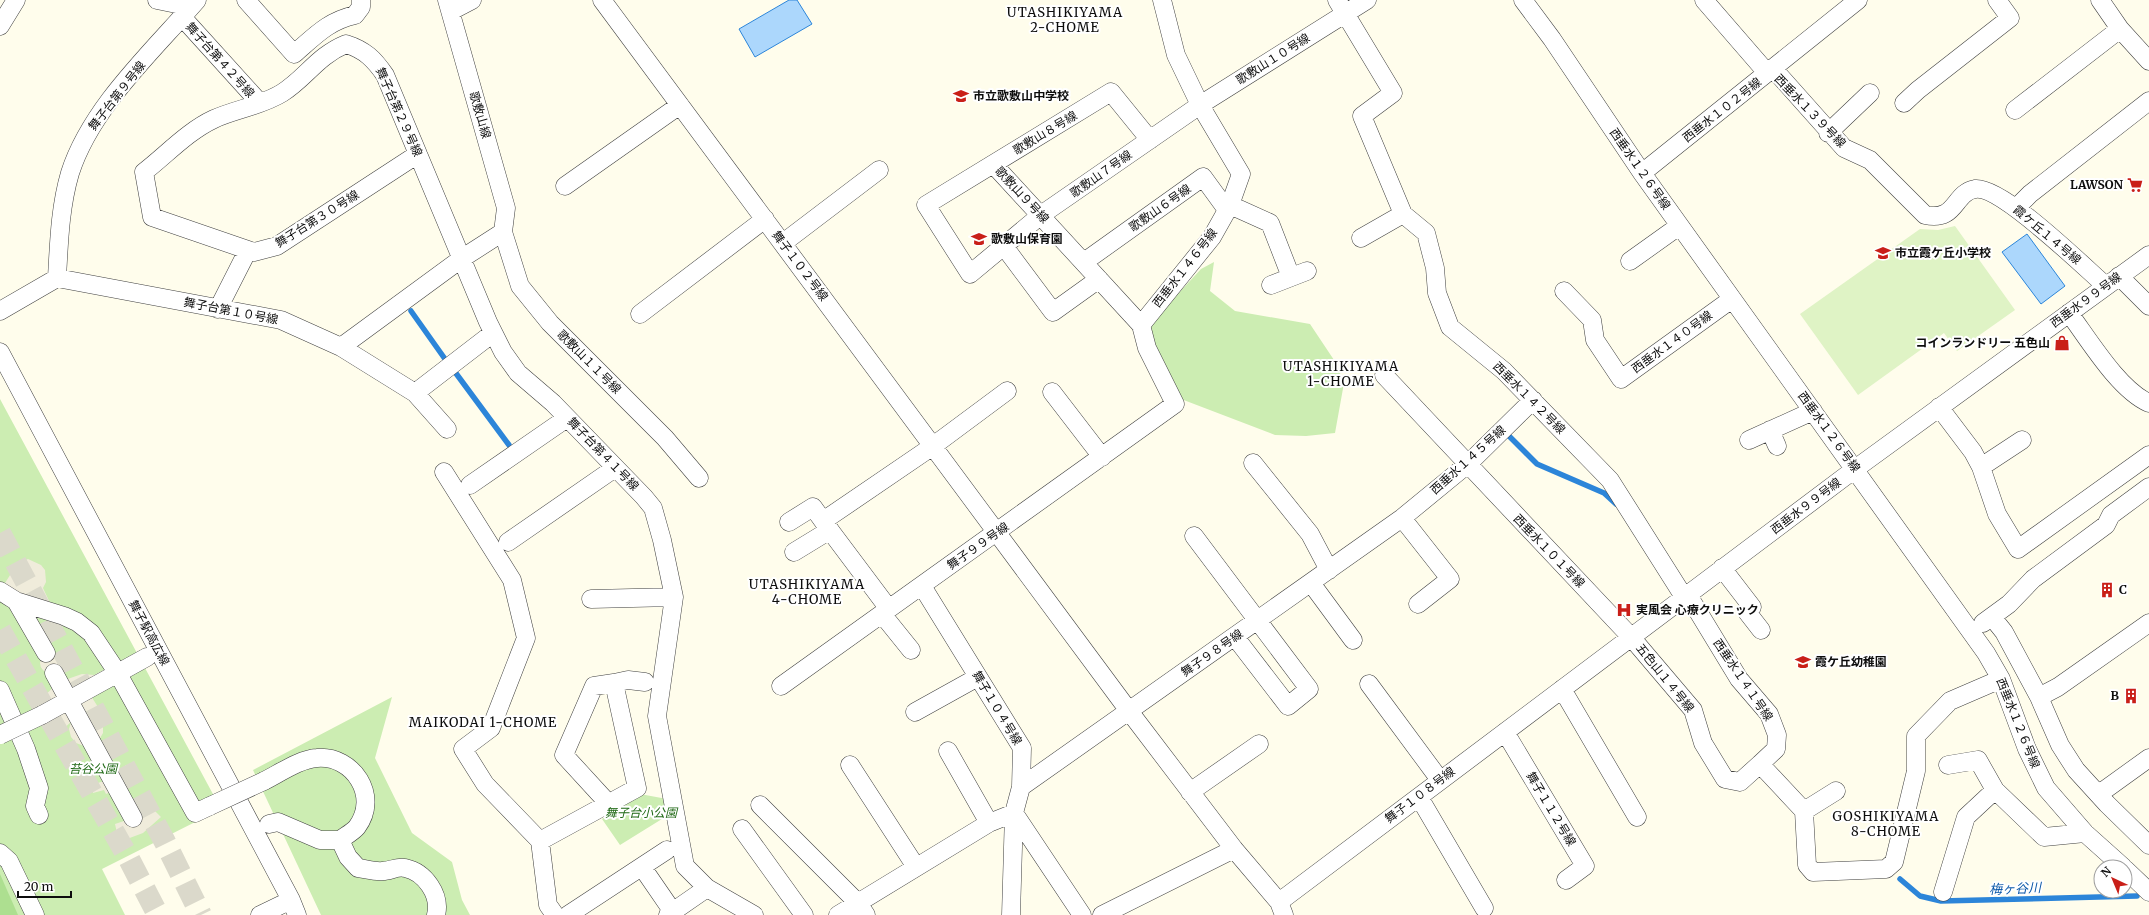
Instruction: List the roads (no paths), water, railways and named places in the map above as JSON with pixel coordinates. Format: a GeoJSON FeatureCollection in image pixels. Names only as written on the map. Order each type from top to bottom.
{"type":"FeatureCollection","features":[{"type":"Feature","properties":{"kind":"street"},"geometry":{"type":"LineString","coordinates":[[0,26],[16,0]]}},
{"type":"Feature","properties":{"kind":"street"},"geometry":{"type":"LineString","coordinates":[[157,0],[190,8]]}},
{"type":"Feature","properties":{"kind":"street"},"geometry":{"type":"LineString","coordinates":[[246,0],[294,54],[329,24],[355,15],[361,7],[361,0]]}},
{"type":"Feature","properties":{"kind":"street"},"geometry":{"type":"LineString","coordinates":[[449,6],[472,0]]}},
{"type":"Feature","properties":{"kind":"street","name":"舞子１０２号線"},"geometry":{"type":"LineString","coordinates":[[602,0],[998,532],[1129,711],[1234,849],[1282,908]]}},
{"type":"Feature","properties":{"kind":"street","name":"西垂水１４６号線"},"geometry":{"type":"LineString","coordinates":[[1141,325],[1212,238],[1228,207],[1241,174],[1200,104],[1176,55],[1162,0]]}},
{"type":"Feature","properties":{"kind":"street","name":"歌敷山１０号線"},"geometry":{"type":"LineString","coordinates":[[1200,104],[1342,7],[1367,0]]}},
{"type":"Feature","properties":{"kind":"street","name":"西垂水１２６号線"},"geometry":{"type":"LineString","coordinates":[[1523,0],[1552,39],[1679,226],[1855,468],[1971,632],[2001,680],[2036,770],[2046,788],[2085,833],[2114,859]]}},
{"type":"Feature","properties":{"kind":"street","name":"西垂水１３９号線"},"geometry":{"type":"LineString","coordinates":[[1704,0],[1762,66],[1778,74],[1828,133],[1844,148],[1870,160],[1925,215],[1934,217],[1946,214]]}},
{"type":"Feature","properties":{"kind":"street","name":"西垂水１０２号線"},"geometry":{"type":"LineString","coordinates":[[1642,173],[1858,0]]}},
{"type":"Feature","properties":{"kind":"street"},"geometry":{"type":"LineString","coordinates":[[1904,103],[1918,90],[2010,18],[1997,0]]}},
{"type":"Feature","properties":{"kind":"street"},"geometry":{"type":"LineString","coordinates":[[2100,0],[2120,28],[2148,58]]}},
{"type":"Feature","properties":{"kind":"street","name":"歌敷山線"},"geometry":{"type":"LineString","coordinates":[[449,6],[506,208],[503,232]]}},
{"type":"Feature","properties":{"kind":"street","name":"西垂水１４２号線"},"geometry":{"type":"LineString","coordinates":[[1342,7],[1393,93],[1362,116],[1403,214],[1426,233],[1435,268],[1437,293],[1450,326],[1504,371],[1610,480],[1686,596]]}},
{"type":"Feature","properties":{"kind":"street","name":"舞子台第４２号線"},"geometry":{"type":"LineString","coordinates":[[190,8],[259,102]]}},
{"type":"Feature","properties":{"kind":"street","name":"舞子台第９号線"},"geometry":{"type":"LineString","coordinates":[[57,278],[61,212],[70,172],[89,130],[125,82],[190,8]]}},
{"type":"Feature","properties":{"kind":"street"},"geometry":{"type":"LineString","coordinates":[[2015,110],[2120,28]]}},
{"type":"Feature","properties":{"kind":"street","name":"舞子台第２９号線"},"geometry":{"type":"LineString","coordinates":[[248,250],[152,216],[144,172],[202,126],[214,119],[259,102],[270,100],[284,92],[331,50],[346,44],[361,48],[373,58],[385,75],[493,333]]}},
{"type":"Feature","properties":{"kind":"street","name":"歌敷山８号線"},"geometry":{"type":"LineString","coordinates":[[926,205],[1111,92],[1150,140]]}},
{"type":"Feature","properties":{"kind":"street"},"geometry":{"type":"LineString","coordinates":[[1828,133],[1870,93]]}},
{"type":"Feature","properties":{"kind":"street"},"geometry":{"type":"LineString","coordinates":[[2017,207],[2030,194],[2149,101]]}},
{"type":"Feature","properties":{"kind":"street","name":"歌敷山７号線"},"geometry":{"type":"LineString","coordinates":[[926,205],[970,274],[1003,245],[1041,215],[1200,104]]}},
{"type":"Feature","properties":{"kind":"street"},"geometry":{"type":"LineString","coordinates":[[565,186],[680,105]]}},
{"type":"Feature","properties":{"kind":"street","name":"舞子台第３０号線"},"geometry":{"type":"LineString","coordinates":[[248,250],[254,252],[277,246],[418,154]]}},
{"type":"Feature","properties":{"kind":"street","name":"歌敷山９号線"},"geometry":{"type":"LineString","coordinates":[[993,164],[1141,325]]}},
{"type":"Feature","properties":{"kind":"street"},"geometry":{"type":"LineString","coordinates":[[782,243],[879,170]]}},
{"type":"Feature","properties":{"kind":"street","name":"歌敷山６号線"},"geometry":{"type":"LineString","coordinates":[[1084,262],[1203,177],[1228,207]]}},
{"type":"Feature","properties":{"kind":"street","name":"霞ケ丘１４号線"},"geometry":{"type":"LineString","coordinates":[[1946,214],[1968,191],[1984,189],[2017,207],[2113,281],[2149,306]]}},
{"type":"Feature","properties":{"kind":"street"},"geometry":{"type":"LineString","coordinates":[[1228,207],[1270,223],[1299,274],[1271,285]]}},
{"type":"Feature","properties":{"kind":"street"},"geometry":{"type":"LineString","coordinates":[[1361,238],[1403,214]]}},
{"type":"Feature","properties":{"kind":"street"},"geometry":{"type":"LineString","coordinates":[[640,314],[765,219]]}},
{"type":"Feature","properties":{"kind":"street"},"geometry":{"type":"LineString","coordinates":[[1630,260],[1679,226]]}},
{"type":"Feature","properties":{"kind":"street"},"geometry":{"type":"LineString","coordinates":[[341,347],[461,259],[503,232]]}},
{"type":"Feature","properties":{"kind":"street","name":"歌敷山１１号線"},"geometry":{"type":"LineString","coordinates":[[503,232],[520,286],[550,323],[665,438],[699,478]]}},
{"type":"Feature","properties":{"kind":"street"},"geometry":{"type":"LineString","coordinates":[[1003,245],[1053,312],[1099,279]]}},
{"type":"Feature","properties":{"kind":"street"},"geometry":{"type":"LineString","coordinates":[[218,308],[248,250]]}},
{"type":"Feature","properties":{"kind":"street","name":"西垂水９９号線"},"geometry":{"type":"LineString","coordinates":[[1562,689],[1855,468],[2149,255]]}},
{"type":"Feature","properties":{"kind":"street"},"geometry":{"type":"LineString","coordinates":[[0,311],[57,278]]}},
{"type":"Feature","properties":{"kind":"street","name":"舞子台第１０号線"},"geometry":{"type":"LineString","coordinates":[[57,278],[281,320],[341,347],[415,393],[447,429]]}},
{"type":"Feature","properties":{"kind":"street","name":"西垂水１４０号線"},"geometry":{"type":"LineString","coordinates":[[1564,292],[1592,320],[1595,340],[1621,379],[1732,299]]}},
{"type":"Feature","properties":{"kind":"street"},"geometry":{"type":"LineString","coordinates":[[2069,313],[2117,377],[2136,398],[2149,404]]}},
{"type":"Feature","properties":{"kind":"street","name":"舞子９９号線"},"geometry":{"type":"LineString","coordinates":[[780,686],[886,612],[1175,404],[1147,348],[1141,325]]}},
{"type":"Feature","properties":{"kind":"street"},"geometry":{"type":"LineString","coordinates":[[415,393],[493,333]]}},
{"type":"Feature","properties":{"kind":"street","name":"舞子台第４１号線"},"geometry":{"type":"LineString","coordinates":[[493,333],[503,352],[518,373],[567,418],[652,508],[662,540],[674,597]]}},
{"type":"Feature","properties":{"kind":"street","name":"舞子駅高広線"},"geometry":{"type":"LineString","coordinates":[[0,352],[294,907]]}},
{"type":"Feature","properties":{"kind":"street","name":"西垂水１０１号線"},"geometry":{"type":"LineString","coordinates":[[1384,375],[1469,463],[1510,510],[1631,637]]}},
{"type":"Feature","properties":{"kind":"street"},"geometry":{"type":"LineString","coordinates":[[794,552],[826,526],[1007,391]]}},
{"type":"Feature","properties":{"kind":"street"},"geometry":{"type":"LineString","coordinates":[[1052,392],[1102,457]]}},
{"type":"Feature","properties":{"kind":"street","name":"西垂水１４５号線"},"geometry":{"type":"LineString","coordinates":[[1402,518],[1469,463],[1533,400]]}},
{"type":"Feature","properties":{"kind":"street"},"geometry":{"type":"LineString","coordinates":[[1939,407],[1973,452],[1981,467],[1997,514],[2018,549],[2149,455]]}},
{"type":"Feature","properties":{"kind":"street"},"geometry":{"type":"LineString","coordinates":[[1749,440],[1773,438],[1814,411]]}},
{"type":"Feature","properties":{"kind":"street"},"geometry":{"type":"LineString","coordinates":[[470,485],[567,418]]}},
{"type":"Feature","properties":{"kind":"street"},"geometry":{"type":"LineString","coordinates":[[1981,467],[2022,440]]}},
{"type":"Feature","properties":{"kind":"street"},"geometry":{"type":"LineString","coordinates":[[1253,463],[1310,534],[1328,570]]}},
{"type":"Feature","properties":{"kind":"street"},"geometry":{"type":"LineString","coordinates":[[508,542],[615,468]]}},
{"type":"Feature","properties":{"kind":"street"},"geometry":{"type":"LineString","coordinates":[[444,472],[512,580],[526,638],[491,728],[463,749],[485,784],[540,841],[548,904],[555,915]]}},
{"type":"Feature","properties":{"kind":"street"},"geometry":{"type":"LineString","coordinates":[[1971,632],[2009,604],[2033,579],[2106,525],[2111,515],[2149,487]]}},
{"type":"Feature","properties":{"kind":"street"},"geometry":{"type":"LineString","coordinates":[[789,522],[813,507],[911,650]]}},
{"type":"Feature","properties":{"kind":"street"},"geometry":{"type":"LineString","coordinates":[[1402,518],[1450,579],[1418,604]]}},
{"type":"Feature","properties":{"kind":"street","name":"舞子９８号線"},"geometry":{"type":"LineString","coordinates":[[1021,787],[1402,518]]}},
{"type":"Feature","properties":{"kind":"street"},"geometry":{"type":"LineString","coordinates":[[1194,536],[1309,689],[1288,706],[1235,637]]}},
{"type":"Feature","properties":{"kind":"street"},"geometry":{"type":"LineString","coordinates":[[1722,568],[1752,607],[1746,612],[1761,630]]}},
{"type":"Feature","properties":{"kind":"street"},"geometry":{"type":"LineString","coordinates":[[1311,583],[1354,640]]}},
{"type":"Feature","properties":{"kind":"street","name":"舞子１０４号線"},"geometry":{"type":"LineString","coordinates":[[922,586],[1022,748],[1021,787],[1014,813],[1011,915]]}},
{"type":"Feature","properties":{"kind":"street"},"geometry":{"type":"LineString","coordinates":[[0,592],[16,601],[64,616],[76,622],[91,633],[118,672],[195,813],[316,758],[335,758],[347,766],[360,778],[364,792],[364,809],[357,827],[340,840],[320,840],[278,822],[269,824]]}},
{"type":"Feature","properties":{"kind":"street","name":"西垂水１４１号線"},"geometry":{"type":"LineString","coordinates":[[1686,596],[1740,678],[1769,714],[1777,735],[1776,749],[1760,764]]}},
{"type":"Feature","properties":{"kind":"street"},"geometry":{"type":"LineString","coordinates":[[591,599],[674,597],[657,716],[685,866],[707,888],[754,915]]}},
{"type":"Feature","properties":{"kind":"street"},"geometry":{"type":"LineString","coordinates":[[16,601],[46,653]]}},
{"type":"Feature","properties":{"kind":"street"},"geometry":{"type":"LineString","coordinates":[[1992,617],[2004,632],[2039,697],[2060,745],[2076,770],[2149,845]]}},
{"type":"Feature","properties":{"kind":"street"},"geometry":{"type":"LineString","coordinates":[[2039,697],[2058,687],[2149,623]]}},
{"type":"Feature","properties":{"kind":"street","name":"五色山１４号線"},"geometry":{"type":"LineString","coordinates":[[1631,637],[1693,710],[1703,743],[1725,779],[1740,782],[1760,764]]}},
{"type":"Feature","properties":{"kind":"street"},"geometry":{"type":"LineString","coordinates":[[0,735],[42,715],[147,657]]}},
{"type":"Feature","properties":{"kind":"street"},"geometry":{"type":"LineString","coordinates":[[54,673],[133,818]]}},
{"type":"Feature","properties":{"kind":"street"},"geometry":{"type":"LineString","coordinates":[[915,712],[978,677]]}},
{"type":"Feature","properties":{"kind":"street"},"geometry":{"type":"LineString","coordinates":[[608,803],[564,755],[594,686],[628,680],[645,682]]}},
{"type":"Feature","properties":{"kind":"street"},"geometry":{"type":"LineString","coordinates":[[1760,764],[1804,811],[1807,866],[1813,872],[1886,869],[1894,862],[1916,771],[1916,736],[1950,701],[2001,680]]}},
{"type":"Feature","properties":{"kind":"street"},"geometry":{"type":"LineString","coordinates":[[540,841],[637,788],[614,683]]}},
{"type":"Feature","properties":{"kind":"street"},"geometry":{"type":"LineString","coordinates":[[1369,684],[1440,780]]}},
{"type":"Feature","properties":{"kind":"street"},"geometry":{"type":"LineString","coordinates":[[1562,689],[1638,817]]}},
{"type":"Feature","properties":{"kind":"street","name":"舞子１０８号線"},"geometry":{"type":"LineString","coordinates":[[1282,908],[1418,797],[1562,689]]}},
{"type":"Feature","properties":{"kind":"street"},"geometry":{"type":"LineString","coordinates":[[0,690],[26,749],[39,788],[35,806],[39,815]]}},
{"type":"Feature","properties":{"kind":"street","name":"舞子１１２号線"},"geometry":{"type":"LineString","coordinates":[[1505,732],[1585,866],[1566,880]]}},
{"type":"Feature","properties":{"kind":"street"},"geometry":{"type":"LineString","coordinates":[[1190,792],[1259,744]]}},
{"type":"Feature","properties":{"kind":"street"},"geometry":{"type":"LineString","coordinates":[[948,751],[989,823]]}},
{"type":"Feature","properties":{"kind":"street"},"geometry":{"type":"LineString","coordinates":[[2099,794],[2149,758]]}},
{"type":"Feature","properties":{"kind":"street"},"geometry":{"type":"LineString","coordinates":[[1948,765],[1978,760],[1995,790],[2044,838],[2085,833]]}},
{"type":"Feature","properties":{"kind":"street"},"geometry":{"type":"LineString","coordinates":[[850,765],[916,867]]}},
{"type":"Feature","properties":{"kind":"street"},"geometry":{"type":"LineString","coordinates":[[1943,892],[1966,817],[1995,790]]}},
{"type":"Feature","properties":{"kind":"street"},"geometry":{"type":"LineString","coordinates":[[1804,811],[1836,791]]}},
{"type":"Feature","properties":{"kind":"street"},"geometry":{"type":"LineString","coordinates":[[1418,797],[1484,908]]}},
{"type":"Feature","properties":{"kind":"street"},"geometry":{"type":"LineString","coordinates":[[760,805],[862,909]]}},
{"type":"Feature","properties":{"kind":"street"},"geometry":{"type":"LineString","coordinates":[[838,915],[862,909],[916,867],[989,823],[1014,813],[1082,915]]}},
{"type":"Feature","properties":{"kind":"street"},"geometry":{"type":"LineString","coordinates":[[742,829],[804,915]]}},
{"type":"Feature","properties":{"kind":"street"},"geometry":{"type":"LineString","coordinates":[[340,840],[348,857],[358,868],[383,871],[403,867],[418,872],[432,889],[438,907],[436,915]]}},
{"type":"Feature","properties":{"kind":"street"},"geometry":{"type":"LineString","coordinates":[[1102,915],[1234,849]]}},
{"type":"Feature","properties":{"kind":"street"},"geometry":{"type":"LineString","coordinates":[[568,915],[668,850]]}},
{"type":"Feature","properties":{"kind":"street"},"geometry":{"type":"LineString","coordinates":[[0,853],[9,861],[28,912]]}},
{"type":"Feature","properties":{"kind":"street"},"geometry":{"type":"LineString","coordinates":[[642,867],[672,914],[707,888]]}},
{"type":"Feature","properties":{"kind":"street","name":"西垂水１２６号線"},"geometry":{"type":"LineString","coordinates":[[2133,877],[2149,892]]}},
{"type":"Feature","properties":{"kind":"street"},"geometry":{"type":"LineString","coordinates":[[260,915],[294,907]]}},
{"type":"Feature","properties":{"kind":"water"},"geometry":{"type":"Polygon","coordinates":[[[789,0],[797,0],[812,24],[755,57],[739,29],[789,0]]]}},
{"type":"Feature","properties":{"kind":"water"},"geometry":{"type":"Polygon","coordinates":[[[2027,234],[2065,286],[2041,304],[2002,252],[2027,234]]]}},
{"type":"Feature","properties":{"kind":"waterway"},"geometry":{"type":"LineString","coordinates":[[411,311],[445,359]]}},
{"type":"Feature","properties":{"kind":"waterway"},"geometry":{"type":"LineString","coordinates":[[455,372],[509,445]]}},
{"type":"Feature","properties":{"kind":"waterway"},"geometry":{"type":"LineString","coordinates":[[1509,436],[1537,464],[1604,493],[1616,504]]}},
{"type":"Feature","properties":{"kind":"waterway","name":"梅ヶ谷川"},"geometry":{"type":"LineString","coordinates":[[1900,879],[1920,896],[1941,901],[2137,896]]}},
{"type":"Feature","properties":{"kind":"tunnel"},"geometry":{"type":"LineString","coordinates":[[0,533],[165,842],[201,915]]}},
{"type":"Feature","properties":{"kind":"tunnel"},"geometry":{"type":"LineString","coordinates":[[0,630],[129,859],[158,915]]}},
{"type":"Feature","properties":{"kind":"place","name":"市立歌敷山中学校"},"geometry":{"type":"Point","coordinates":[961,96]}},
{"type":"Feature","properties":{"kind":"place","name":"LAWSON"},"geometry":{"type":"Point","coordinates":[2135,185]}},
{"type":"Feature","properties":{"kind":"place","name":"歌敷山保育園"},"geometry":{"type":"Point","coordinates":[979,239]}},
{"type":"Feature","properties":{"kind":"place","name":"市立霞ケ丘小学校"},"geometry":{"type":"Point","coordinates":[1883,253]}},
{"type":"Feature","properties":{"kind":"place","name":"コインランドリー 五色山"},"geometry":{"type":"Point","coordinates":[2062,343]}},
{"type":"Feature","properties":{"kind":"place","name":"C"},"geometry":{"type":"Point","coordinates":[2107,590]}},
{"type":"Feature","properties":{"kind":"place","name":"実風会 心療クリニック"},"geometry":{"type":"Point","coordinates":[1624,610]}},
{"type":"Feature","properties":{"kind":"place","name":"霞ケ丘幼稚園"},"geometry":{"type":"Point","coordinates":[1803,662]}},
{"type":"Feature","properties":{"kind":"place","name":"B"},"geometry":{"type":"Point","coordinates":[2131,696]}},
{"type":"Feature","properties":{"kind":"district","name":"UTASHIKIYAMA 2-CHOME"},"geometry":{"type":"Point","coordinates":[1065,20]}},
{"type":"Feature","properties":{"kind":"district","name":"UTASHIKIYAMA 1-CHOME"},"geometry":{"type":"Point","coordinates":[1341,374]}},
{"type":"Feature","properties":{"kind":"district","name":"UTASHIKIYAMA 4-CHOME"},"geometry":{"type":"Point","coordinates":[807,592]}},
{"type":"Feature","properties":{"kind":"district","name":"MAIKODAI 1-CHOME"},"geometry":{"type":"Point","coordinates":[483,722]}},
{"type":"Feature","properties":{"kind":"district","name":"GOSHIKIYAMA 8-CHOME"},"geometry":{"type":"Point","coordinates":[1886,824]}},
{"type":"Feature","properties":{"kind":"park label","name":"苔谷公園"},"geometry":{"type":"Point","coordinates":[93,769]}},
{"type":"Feature","properties":{"kind":"park label","name":"舞子台小公園"},"geometry":{"type":"Point","coordinates":[641,813]}}]}
